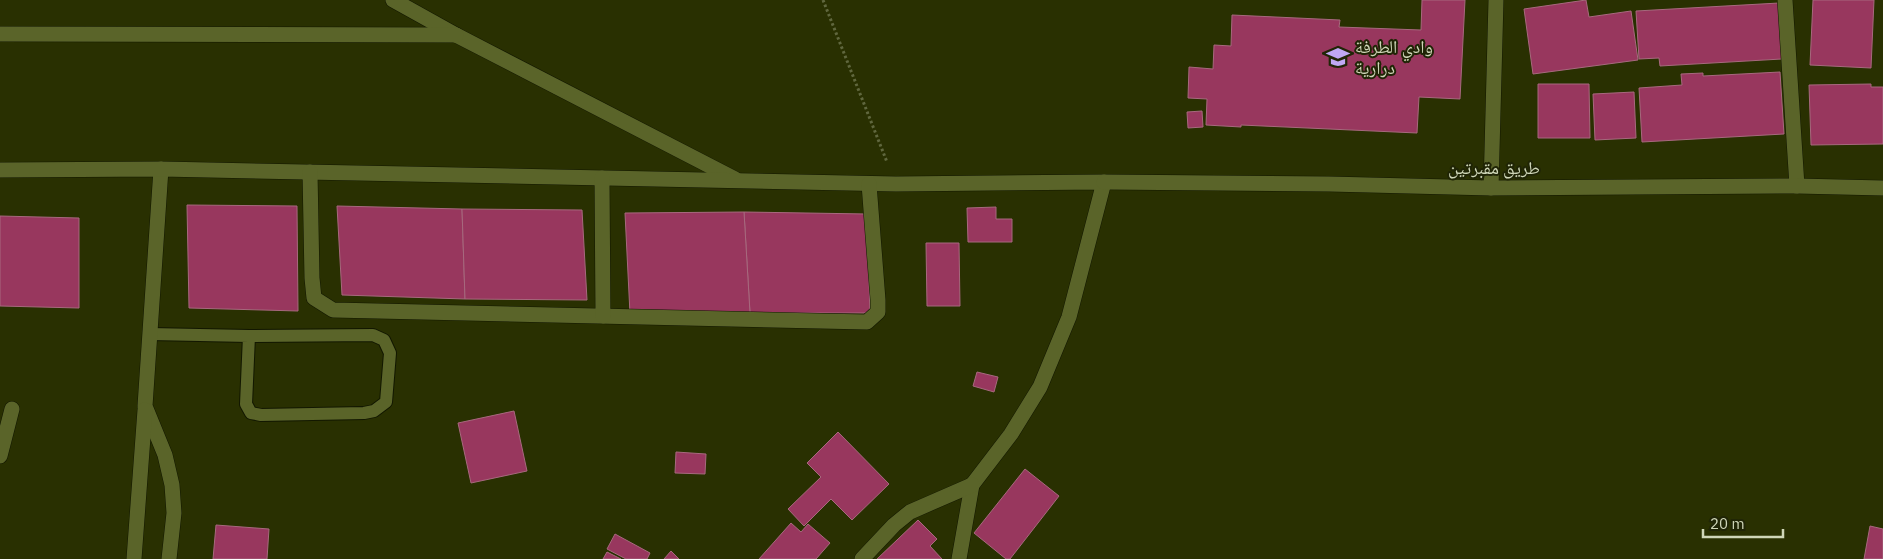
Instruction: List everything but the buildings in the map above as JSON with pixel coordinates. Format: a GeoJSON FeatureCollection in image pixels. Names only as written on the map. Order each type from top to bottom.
{"type":"FeatureCollection","features":[{"type":"Feature","properties":{"kind":"street"},"geometry":{"type":"LineString","coordinates":[[393,0],[456,35],[739,181]]}},
{"type":"Feature","properties":{"kind":"street"},"geometry":{"type":"LineString","coordinates":[[1490,188],[1496,0]]}},
{"type":"Feature","properties":{"kind":"street"},"geometry":{"type":"LineString","coordinates":[[1785,0],[1796,186]]}},
{"type":"Feature","properties":{"kind":"street"},"geometry":{"type":"LineString","coordinates":[[0,34],[456,35]]}},
{"type":"Feature","properties":{"kind":"street"},"geometry":{"type":"LineString","coordinates":[[134,559],[161,169]]}},
{"type":"Feature","properties":{"kind":"street","name":"طريق مقبرتين"},"geometry":{"type":"LineString","coordinates":[[0,170],[161,169],[869,184],[1104,182],[1490,188],[1796,186],[1883,188]]}},
{"type":"Feature","properties":{"kind":"street"},"geometry":{"type":"LineString","coordinates":[[310,172],[314,298],[333,310],[867,322],[878,312],[869,184]]}},
{"type":"Feature","properties":{"kind":"street"},"geometry":{"type":"LineString","coordinates":[[602,178],[602,316]]}},
{"type":"Feature","properties":{"kind":"street"},"geometry":{"type":"LineString","coordinates":[[959,559],[972,486],[1011,434],[1040,387],[1069,317],[1104,182]]}},
{"type":"Feature","properties":{"kind":"street"},"geometry":{"type":"LineString","coordinates":[[145,406],[164,455],[172,486],[174,513],[169,559]]}},
{"type":"Feature","properties":{"kind":"street"},"geometry":{"type":"LineString","coordinates":[[0,456],[12,409]]}},
{"type":"Feature","properties":{"kind":"street"},"geometry":{"type":"LineString","coordinates":[[862,559],[894,525],[910,512],[972,486]]}},
{"type":"Feature","properties":{"kind":"lane"},"geometry":{"type":"LineString","coordinates":[[150,334],[249,336],[373,335],[384,340],[390,353],[386,402],[374,411],[364,413],[261,416],[250,413],[246,404],[249,336]]}},
{"type":"Feature","properties":{"kind":"path"},"geometry":{"type":"LineString","coordinates":[[822,0],[896,184]]}},
{"type":"Feature","properties":{"kind":"place","name":"وادي الطرفة درارية"},"geometry":{"type":"Point","coordinates":[1338,57]}}]}
